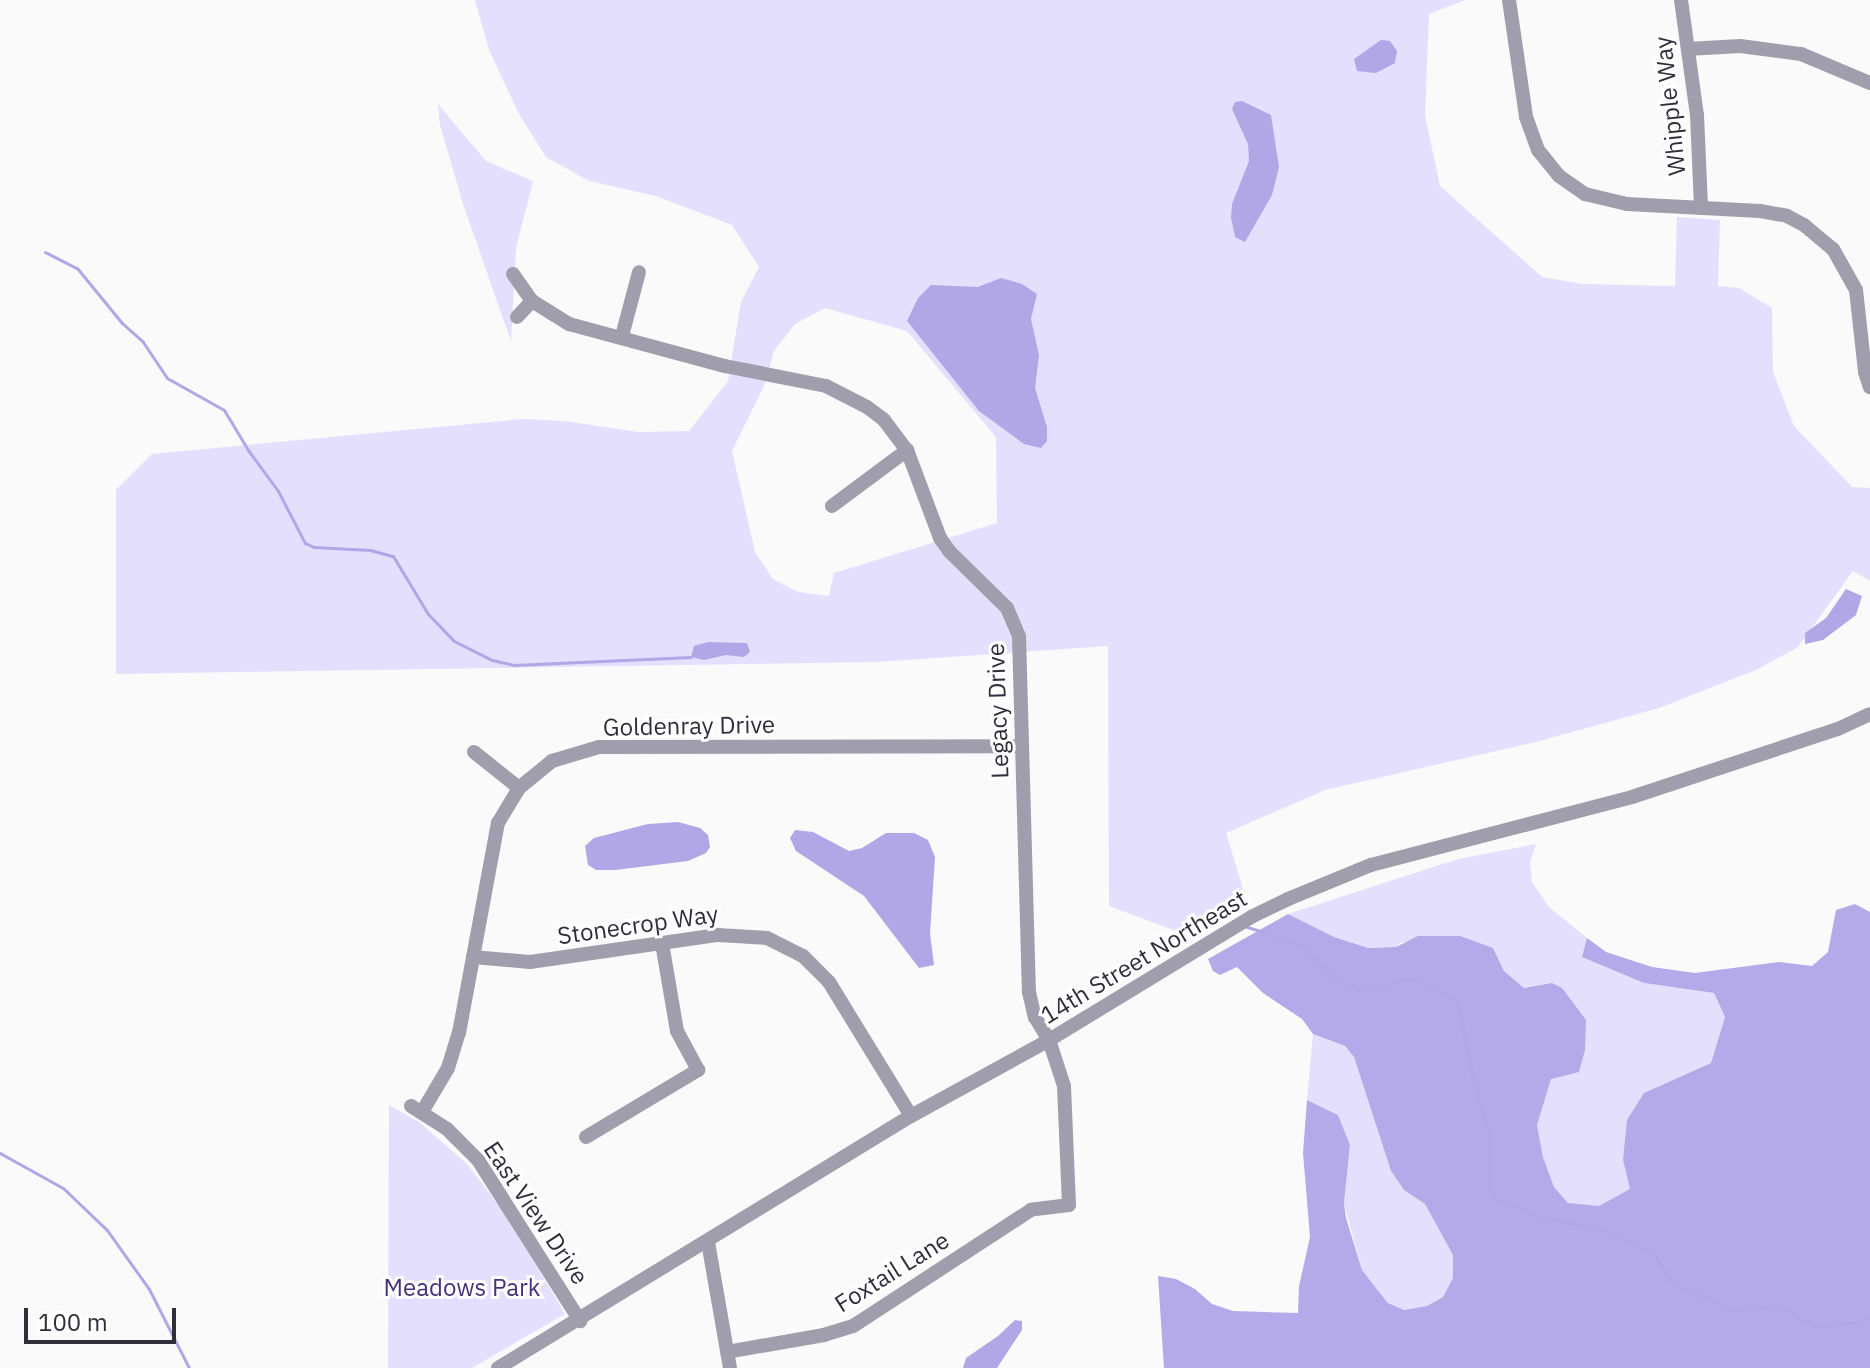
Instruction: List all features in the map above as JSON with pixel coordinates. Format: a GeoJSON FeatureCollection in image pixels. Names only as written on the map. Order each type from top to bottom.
{"type":"FeatureCollection","features":[{"type":"Feature","properties":{"kind":"street"},"geometry":{"type":"LineString","coordinates":[[1509,0],[1526,117],[1538,150],[1559,176],[1571,186],[1605,199],[1787,216],[1813,231],[1833,249],[1856,290],[1865,372],[1870,387]]}},
{"type":"Feature","properties":{"kind":"street","name":"Whipple Way"},"geometry":{"type":"LineString","coordinates":[[1681,0],[1700,146],[1701,208]]}},
{"type":"Feature","properties":{"kind":"street"},"geometry":{"type":"LineString","coordinates":[[1688,49],[1740,46],[1801,54],[1870,83]]}},
{"type":"Feature","properties":{"kind":"street"},"geometry":{"type":"LineString","coordinates":[[622,336],[639,272]]}},
{"type":"Feature","properties":{"kind":"street","name":"Legacy Drive"},"geometry":{"type":"LineString","coordinates":[[513,274],[532,301],[569,324],[725,366],[808,381],[841,392],[884,420],[907,450],[940,538],[959,562],[1007,608],[1015,624],[1023,664],[1022,746],[1029,992],[1035,1017],[1049,1040],[1066,1098],[1069,1205]]}},
{"type":"Feature","properties":{"kind":"street"},"geometry":{"type":"LineString","coordinates":[[517,317],[532,301]]}},
{"type":"Feature","properties":{"kind":"street"},"geometry":{"type":"LineString","coordinates":[[832,506],[907,450]]}},
{"type":"Feature","properties":{"kind":"street","name":"14th Street Northeast"},"geometry":{"type":"LineString","coordinates":[[498,1368],[580,1321],[911,1116],[1049,1040],[1251,917],[1339,876],[1632,797],[1838,729],[1870,714]]}},
{"type":"Feature","properties":{"kind":"street","name":"Goldenray Drive"},"geometry":{"type":"LineString","coordinates":[[416,1109],[454,1053],[498,823],[519,788],[552,761],[599,747],[1022,746]]}},
{"type":"Feature","properties":{"kind":"street"},"geometry":{"type":"LineString","coordinates":[[474,752],[519,788]]}},
{"type":"Feature","properties":{"kind":"street","name":"Stonecrop Way"},"geometry":{"type":"LineString","coordinates":[[473,957],[530,962],[718,935],[755,935],[782,944],[803,956],[829,982],[911,1116]]}},
{"type":"Feature","properties":{"kind":"street"},"geometry":{"type":"LineString","coordinates":[[586,1137],[698,1070],[677,1031],[662,943]]}},
{"type":"Feature","properties":{"kind":"street","name":"East View Drive"},"geometry":{"type":"LineString","coordinates":[[416,1109],[447,1129],[478,1160],[580,1321]]}},
{"type":"Feature","properties":{"kind":"street","name":"Foxtail Lane"},"geometry":{"type":"LineString","coordinates":[[727,1352],[824,1335],[853,1326],[1031,1210],[1069,1205]]}},
{"type":"Feature","properties":{"kind":"street"},"geometry":{"type":"LineString","coordinates":[[708,1242],[730,1368]]}},
{"type":"Feature","properties":{"kind":"green space"},"geometry":{"type":"Polygon","coordinates":[[[475,0],[1465,0],[1429,14],[1425,115],[1440,186],[1542,277],[1582,284],[1675,286],[1677,217],[1720,220],[1718,286],[1739,288],[1772,308],[1773,372],[1794,426],[1852,487],[1870,488],[1870,581],[1853,571],[1798,647],[1756,670],[1659,708],[1536,742],[1325,790],[1226,833],[1244,892],[1176,931],[1109,906],[1108,646],[877,662],[116,674],[116,490],[152,454],[522,419],[564,421],[638,432],[689,431],[728,381],[741,302],[759,267],[732,225],[656,196],[589,181],[546,157],[519,114],[489,50],[475,0]],[[825,308],[795,324],[774,351],[764,386],[732,451],[755,552],[773,579],[798,592],[829,596],[834,573],[997,523],[996,437],[907,331],[825,308]]]}},
{"type":"Feature","properties":{"kind":"green space"},"geometry":{"type":"Polygon","coordinates":[[[438,104],[486,161],[533,181],[516,248],[511,341],[463,204],[440,125],[438,104]]]}},
{"type":"Feature","properties":{"kind":"green space"},"geometry":{"type":"Polygon","coordinates":[[[1536,844],[1530,862],[1532,882],[1549,907],[1587,938],[1583,957],[1644,983],[1714,993],[1725,1017],[1711,1063],[1644,1093],[1623,1160],[1631,1189],[1599,1206],[1568,1203],[1554,1187],[1543,1157],[1537,1124],[1551,1078],[1552,983],[1524,988],[1504,971],[1493,948],[1402,942],[1396,947],[1368,948],[1334,937],[1288,914],[1458,859],[1536,844]]]}},
{"type":"Feature","properties":{"kind":"green space"},"geometry":{"type":"Polygon","coordinates":[[[1313,1034],[1345,1046],[1354,1057],[1391,1171],[1404,1190],[1425,1204],[1453,1255],[1453,1278],[1443,1297],[1427,1306],[1404,1310],[1388,1303],[1362,1270],[1344,1203],[1350,1145],[1338,1115],[1307,1100],[1313,1034]]]}},
{"type":"Feature","properties":{"kind":"green space","name":"Meadows Park"},"geometry":{"type":"Polygon","coordinates":[[[389,1105],[419,1122],[467,1164],[507,1216],[565,1314],[472,1368],[388,1368],[389,1105]]]}},
{"type":"Feature","properties":{"kind":"shaded area"},"geometry":{"type":"Polygon","coordinates":[[[1381,40],[1390,41],[1397,51],[1395,63],[1376,73],[1357,71],[1354,59],[1381,40]]]}},
{"type":"Feature","properties":{"kind":"shaded area"},"geometry":{"type":"Polygon","coordinates":[[[1242,101],[1271,115],[1279,167],[1272,195],[1245,242],[1235,237],[1231,218],[1232,204],[1249,161],[1248,144],[1232,109],[1235,102],[1242,101]]]}},
{"type":"Feature","properties":{"kind":"shaded area"},"geometry":{"type":"Polygon","coordinates":[[[1001,278],[1022,284],[1037,294],[1031,319],[1039,355],[1035,388],[1047,427],[1047,441],[1041,448],[1024,444],[979,411],[907,321],[918,298],[931,285],[978,287],[1001,278]]]}},
{"type":"Feature","properties":{"kind":"shaded area"},"geometry":{"type":"Polygon","coordinates":[[[1846,589],[1862,596],[1856,615],[1823,640],[1805,644],[1805,633],[1826,618],[1846,589]]]}},
{"type":"Feature","properties":{"kind":"shaded area"},"geometry":{"type":"Polygon","coordinates":[[[708,642],[747,643],[750,652],[744,657],[726,655],[704,660],[691,657],[694,646],[708,642]]]}},
{"type":"Feature","properties":{"kind":"shaded area"},"geometry":{"type":"Polygon","coordinates":[[[678,822],[700,828],[708,835],[710,847],[706,853],[688,861],[615,870],[596,870],[588,865],[585,846],[594,838],[648,824],[678,822]]]}},
{"type":"Feature","properties":{"kind":"shaded area"},"geometry":{"type":"Polygon","coordinates":[[[795,830],[813,832],[849,851],[862,848],[886,833],[914,833],[928,840],[935,857],[930,933],[934,965],[919,968],[864,896],[796,851],[790,838],[795,830]]]}},
{"type":"Feature","properties":{"kind":"shaded area"},"geometry":{"type":"Polygon","coordinates":[[[1855,904],[1870,912],[1870,1368],[1164,1368],[1158,1276],[1176,1279],[1195,1289],[1212,1304],[1233,1311],[1298,1313],[1299,1286],[1310,1237],[1303,1153],[1307,1100],[1338,1115],[1350,1145],[1344,1203],[1346,1218],[1362,1270],[1388,1303],[1404,1310],[1427,1306],[1443,1297],[1453,1278],[1453,1255],[1425,1204],[1404,1190],[1391,1171],[1354,1057],[1345,1046],[1313,1034],[1302,1019],[1263,993],[1237,967],[1220,975],[1213,971],[1208,959],[1288,914],[1334,937],[1368,948],[1396,947],[1418,936],[1460,936],[1493,948],[1504,971],[1524,988],[1552,983],[1562,988],[1586,1020],[1585,1050],[1579,1072],[1551,1079],[1537,1125],[1543,1157],[1554,1187],[1568,1203],[1599,1206],[1630,1189],[1623,1160],[1627,1120],[1644,1093],[1711,1063],[1725,1017],[1714,993],[1644,983],[1582,957],[1587,938],[1606,952],[1652,967],[1695,973],[1779,962],[1812,966],[1828,952],[1836,910],[1855,904]]]}},
{"type":"Feature","properties":{"kind":"shaded area"},"geometry":{"type":"Polygon","coordinates":[[[1015,1320],[1022,1321],[1022,1330],[997,1368],[963,1368],[966,1358],[1015,1320]]]}},
{"type":"Feature","properties":{"kind":"waterway"},"geometry":{"type":"LineString","coordinates":[[45,252],[77,268],[122,323],[143,342],[167,378],[224,410],[278,491],[305,543],[314,547],[370,550],[393,556],[428,614],[454,641],[492,660],[514,665],[691,657]]}},
{"type":"Feature","properties":{"kind":"waterway"},"geometry":{"type":"LineString","coordinates":[[1247,927],[1290,940],[1306,950],[1331,976],[1359,989],[1380,989],[1401,980],[1418,979],[1457,999],[1474,1083],[1488,1127],[1488,1185],[1495,1198],[1543,1217],[1600,1229],[1626,1240],[1655,1257],[1673,1284],[1733,1310],[1781,1306],[1791,1310],[1799,1320],[1822,1326],[1862,1322],[1870,1314]]}},
{"type":"Feature","properties":{"kind":"waterway"},"geometry":{"type":"LineString","coordinates":[[0,1153],[63,1188],[107,1230],[149,1289],[189,1368]]}}]}
